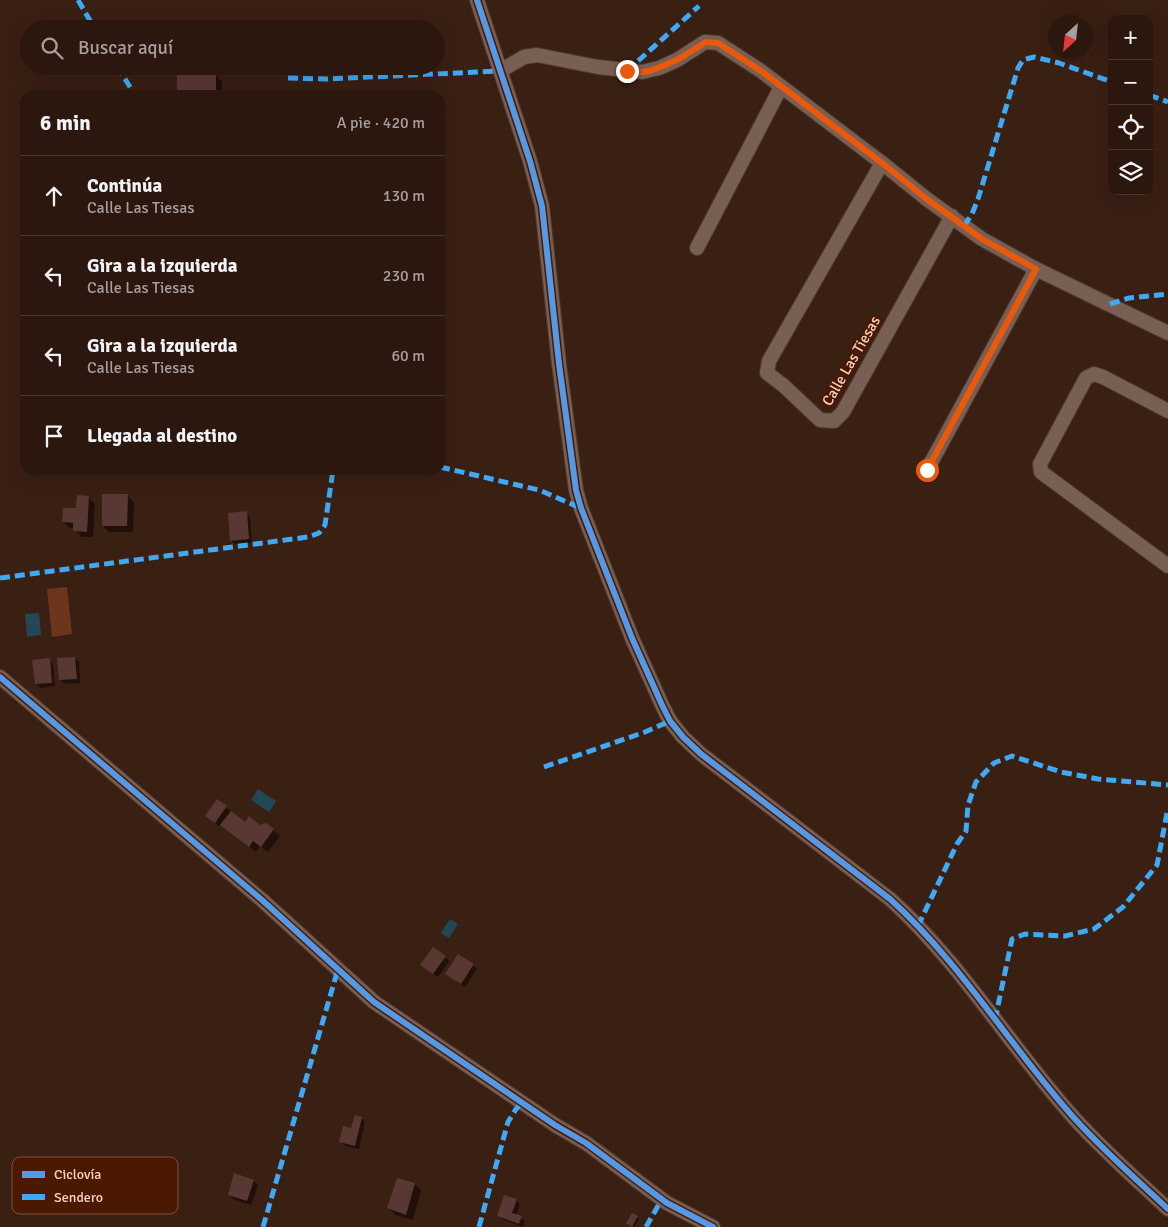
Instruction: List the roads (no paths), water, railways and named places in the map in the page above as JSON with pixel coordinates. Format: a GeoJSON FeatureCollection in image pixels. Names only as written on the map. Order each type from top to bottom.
{"type":"FeatureCollection","features":[{"type":"Feature","properties":{"kind":"street"},"geometry":{"type":"LineString","coordinates":[[477,0],[530,161],[542,206],[559,364],[578,499],[632,638],[670,721],[701,754],[890,900],[918,926],[964,980],[1075,1119],[1168,1209]]}},
{"type":"Feature","properties":{"kind":"street"},"geometry":{"type":"LineString","coordinates":[[500,71],[524,57],[537,55],[598,67],[642,72],[677,60],[706,42],[718,43],[761,71],[928,200],[982,239],[1036,269],[1168,332]]}},
{"type":"Feature","properties":{"kind":"street"},"geometry":{"type":"LineString","coordinates":[[697,248],[781,87]]}},
{"type":"Feature","properties":{"kind":"street","name":"Calle Las Tiesas"},"geometry":{"type":"LineString","coordinates":[[882,163],[769,361],[767,373],[784,386],[820,420],[834,421],[843,412],[952,216]]}},
{"type":"Feature","properties":{"kind":"street"},"geometry":{"type":"LineString","coordinates":[[927,470],[1036,269]]}},
{"type":"Feature","properties":{"kind":"street"},"geometry":{"type":"LineString","coordinates":[[1168,411],[1094,374],[1086,378],[1040,464],[1041,472],[1168,566]]}},
{"type":"Feature","properties":{"kind":"street"},"geometry":{"type":"LineString","coordinates":[[0,677],[262,900],[374,1002],[547,1120],[586,1143],[667,1202],[713,1227]]}},
{"type":"Feature","properties":{"kind":"water"},"geometry":{"type":"Polygon","coordinates":[[[39,613],[41,635],[27,637],[25,614],[39,613]]]}},
{"type":"Feature","properties":{"kind":"water"},"geometry":{"type":"Polygon","coordinates":[[[258,789],[276,801],[269,812],[251,800],[258,789]]]}},
{"type":"Feature","properties":{"kind":"water"},"geometry":{"type":"Polygon","coordinates":[[[450,919],[458,924],[449,938],[441,933],[450,919]]]}}]}
